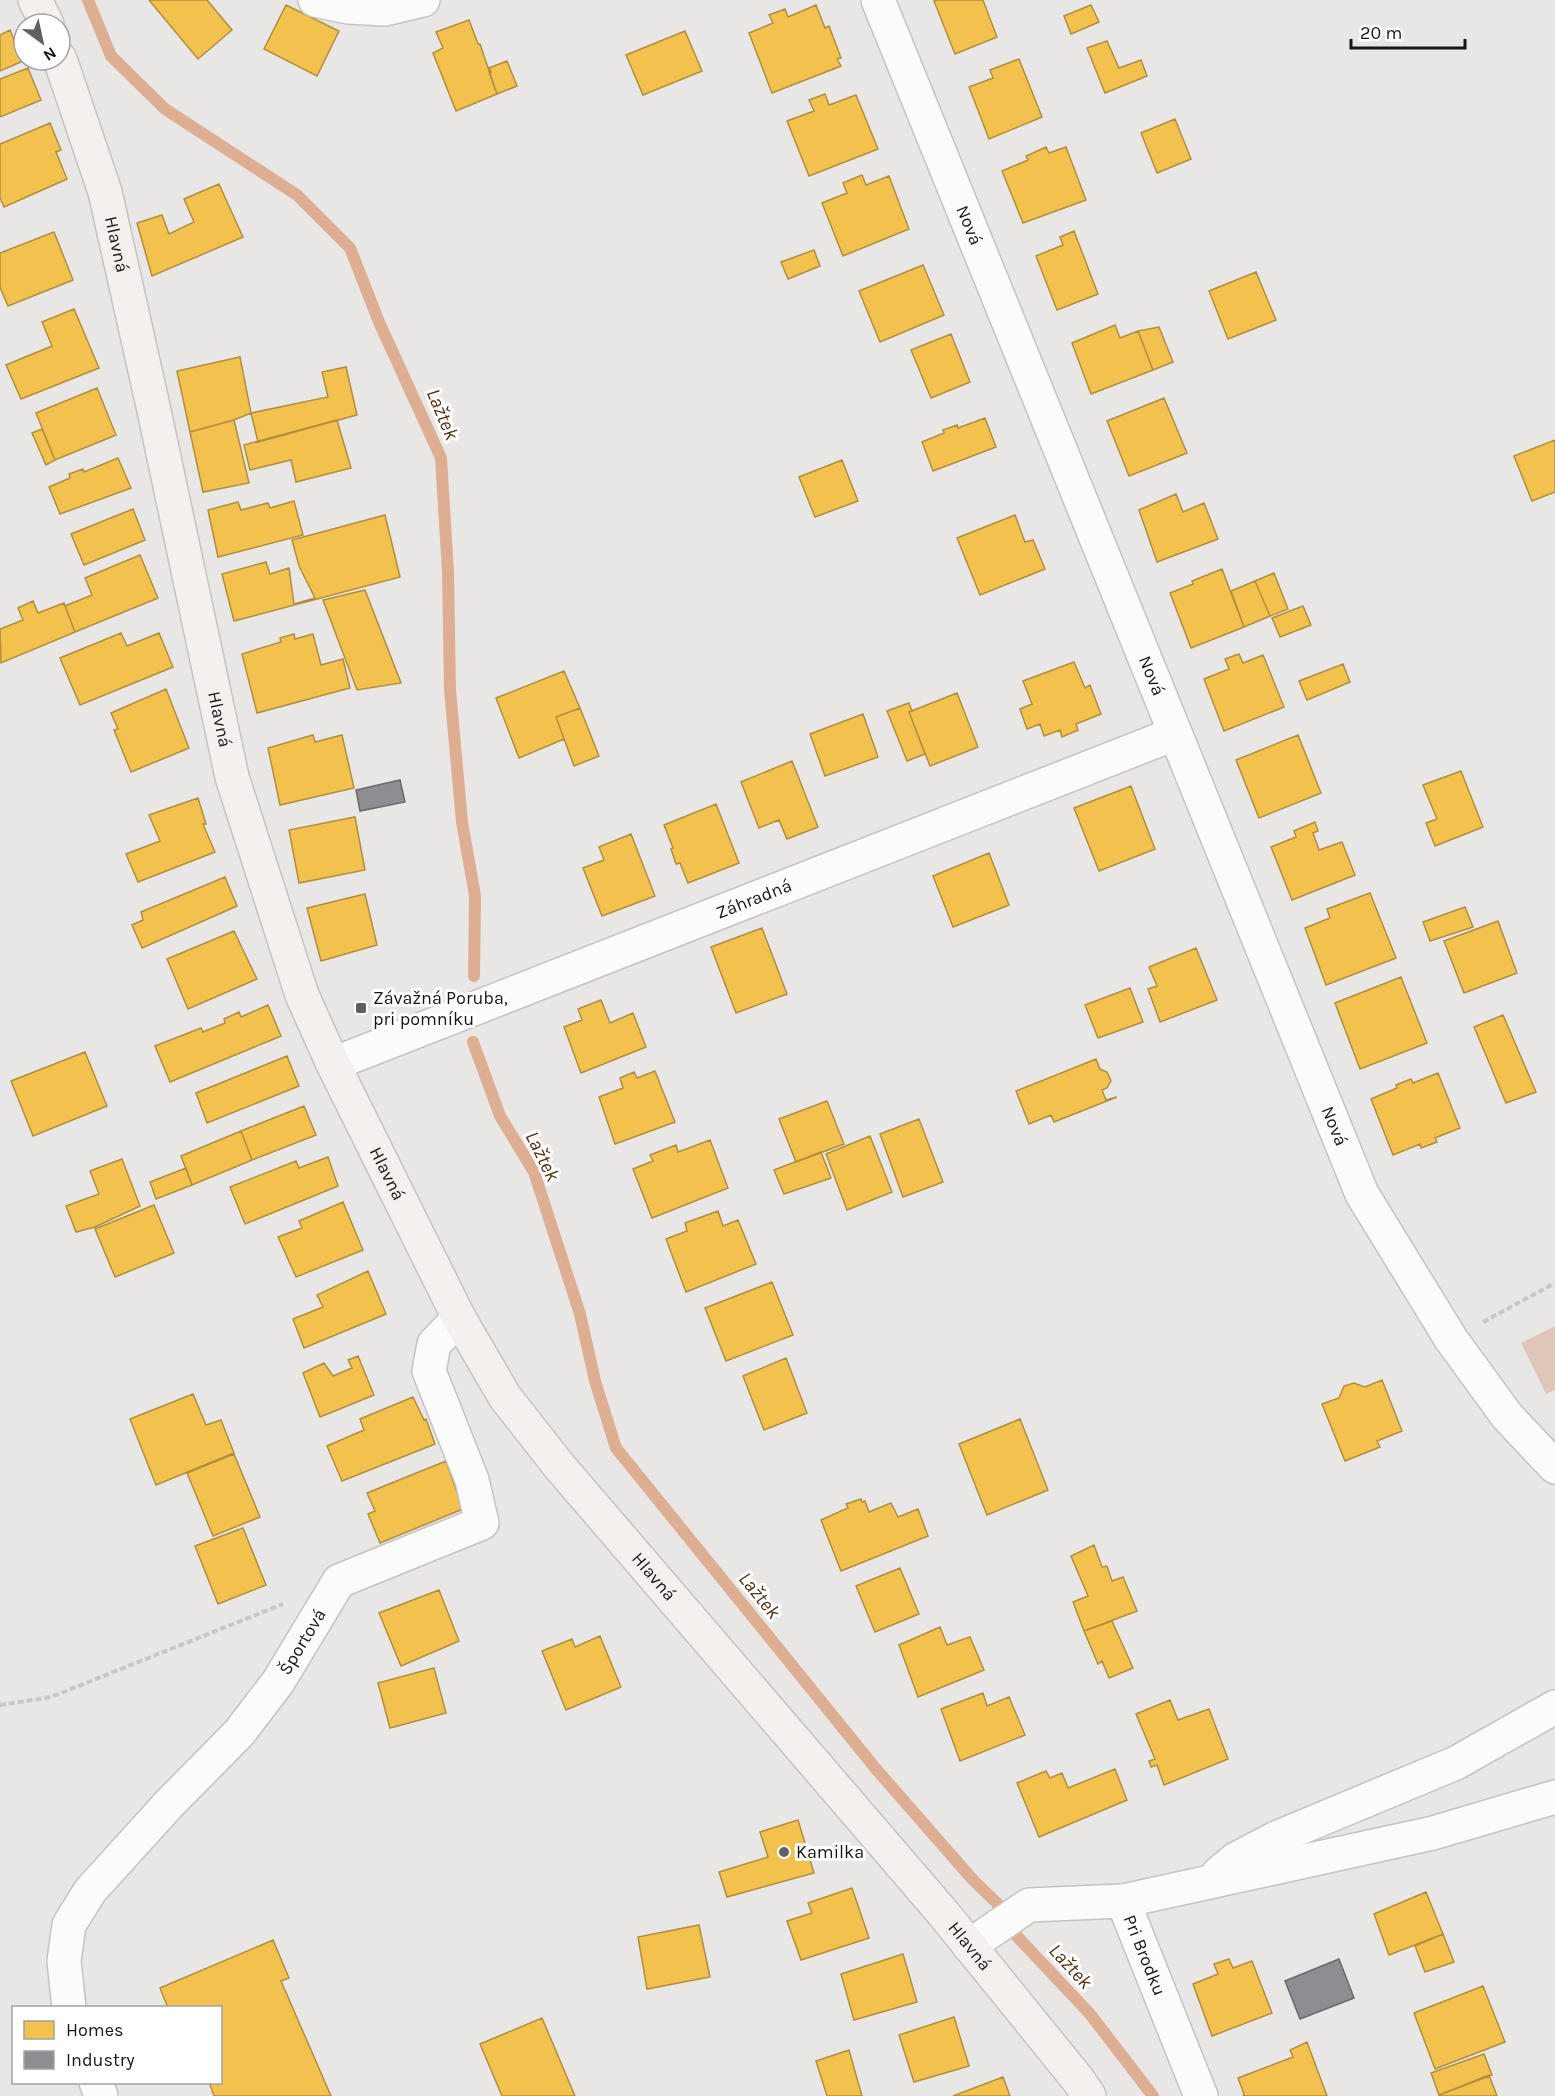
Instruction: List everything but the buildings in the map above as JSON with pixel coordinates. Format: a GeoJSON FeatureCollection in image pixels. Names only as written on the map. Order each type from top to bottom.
{"type":"FeatureCollection","features":[{"type":"Feature","properties":{"kind":"street"},"geometry":{"type":"LineString","coordinates":[[315,0],[348,7],[385,9],[423,0]]}},
{"type":"Feature","properties":{"kind":"street","name":"Nová"},"geometry":{"type":"LineString","coordinates":[[878,0],[1362,1194],[1451,1339],[1507,1416],[1555,1467]]}},
{"type":"Feature","properties":{"kind":"street","name":"Hlavná"},"geometry":{"type":"LineString","coordinates":[[64,72],[105,192],[232,777],[302,995],[333,1064],[459,1318],[505,1397],[560,1467],[944,1913],[1089,2096]]}},
{"type":"Feature","properties":{"kind":"street","name":"Záhradná"},"geometry":{"type":"LineString","coordinates":[[333,1064],[1174,734]]}},
{"type":"Feature","properties":{"kind":"street","name":"Športová"},"geometry":{"type":"LineString","coordinates":[[69,2006],[64,1962],[69,1925],[90,1891],[168,1805],[239,1733],[278,1682],[339,1581],[482,1523],[472,1480],[429,1371],[434,1344],[459,1318]]}},
{"type":"Feature","properties":{"kind":"street"},"geometry":{"type":"LineString","coordinates":[[1207,1883],[1236,1859],[1276,1838],[1456,1763],[1555,1707]]}},
{"type":"Feature","properties":{"kind":"street"},"geometry":{"type":"LineString","coordinates":[[1123,1901],[1433,1833],[1555,1797]]}},
{"type":"Feature","properties":{"kind":"street","name":"Pri Brodku"},"geometry":{"type":"LineString","coordinates":[[969,1946],[1029,1905],[1123,1901],[1201,2096]]}},
{"type":"Feature","properties":{"kind":"path"},"geometry":{"type":"LineString","coordinates":[[1451,1339],[1555,1283]]}},
{"type":"Feature","properties":{"kind":"path"},"geometry":{"type":"LineString","coordinates":[[0,1705],[51,1697],[284,1604]]}},
{"type":"Feature","properties":{"kind":"shaded area"},"geometry":{"type":"Polygon","coordinates":[[[1555,1326],[1555,1390],[1546,1394],[1521,1343],[1555,1326]]]}},
{"type":"Feature","properties":{"kind":"waterway","name":"Lažtek"},"geometry":{"type":"LineString","coordinates":[[88,0],[111,56],[165,109],[297,195],[350,248],[379,322],[441,458],[448,572],[450,690],[462,822],[475,896],[474,976]]}},
{"type":"Feature","properties":{"kind":"waterway","name":"Lažtek"},"geometry":{"type":"LineString","coordinates":[[473,1042],[500,1116],[534,1172],[580,1314],[595,1381],[616,1448],[876,1769],[973,1880],[997,1903],[1011,1930],[1090,2014],[1153,2096]]}},
{"type":"Feature","properties":{"kind":"place","name":"Závažná Poruba, pri pomníku"},"geometry":{"type":"Point","coordinates":[361,1008]}},
{"type":"Feature","properties":{"kind":"place","name":"Kamilka"},"geometry":{"type":"Point","coordinates":[784,1852]}}]}
